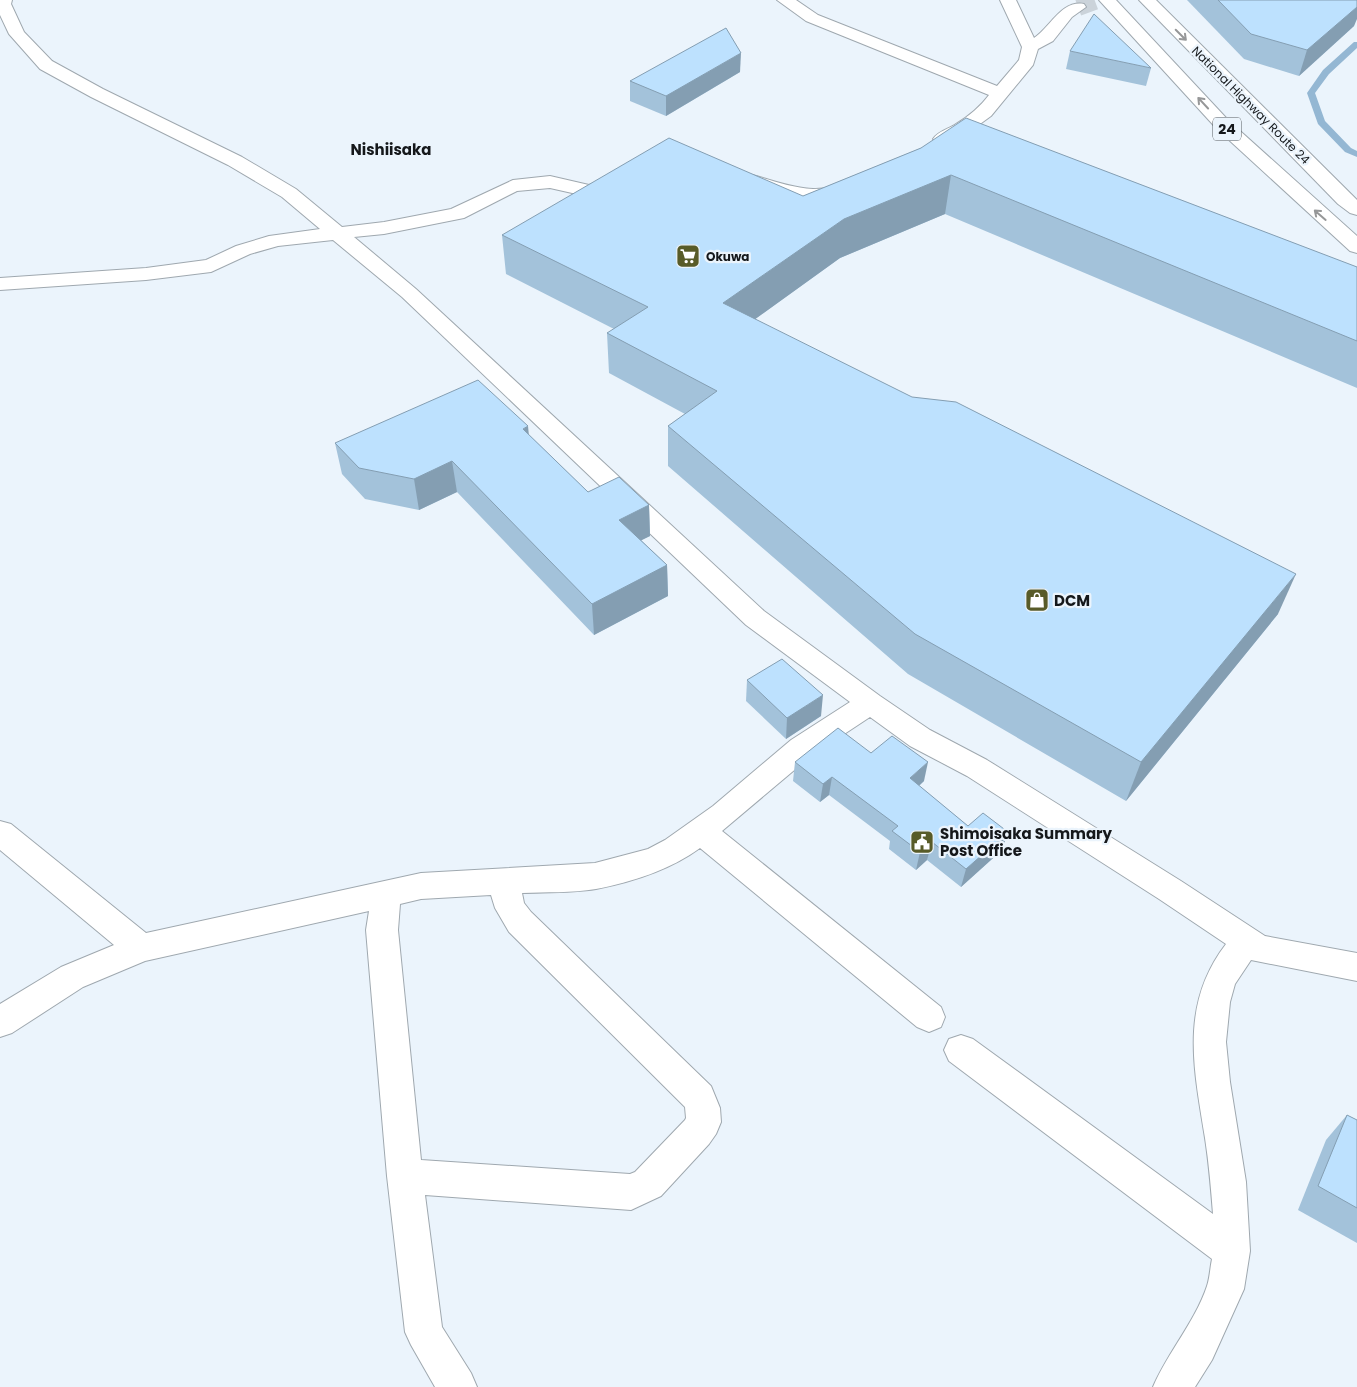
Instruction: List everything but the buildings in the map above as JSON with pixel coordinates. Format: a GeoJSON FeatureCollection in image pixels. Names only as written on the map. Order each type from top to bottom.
{"type":"FeatureCollection","features":[{"type":"Feature","properties":{"kind":"main road"},"geometry":{"type":"LineString","coordinates":[[785,0],[812,18],[1001,94]]}},
{"type":"Feature","properties":{"kind":"main road"},"geometry":{"type":"LineString","coordinates":[[928,146],[963,128],[985,112],[1027,62],[1030,47],[1008,0]]}},
{"type":"Feature","properties":{"kind":"main road","name":"24"},"geometry":{"type":"LineString","coordinates":[[1107,0],[1223,125],[1357,247]]}},
{"type":"Feature","properties":{"kind":"main road","name":"National Highway Route 24"},"geometry":{"type":"LineString","coordinates":[[1147,0],[1357,209]]}},
{"type":"Feature","properties":{"kind":"main road"},"geometry":{"type":"LineString","coordinates":[[2,2],[17,34],[46,65],[97,93],[235,161],[290,193],[409,293],[755,618],[870,703],[920,738],[977,768],[1170,890],[1258,949],[1357,967]]}},
{"type":"Feature","properties":{"kind":"main road"},"geometry":{"type":"LineString","coordinates":[[1030,47],[1047,36],[1066,14],[1078,7]]}},
{"type":"Feature","properties":{"kind":"main road"},"geometry":{"type":"LineString","coordinates":[[0,284],[146,274],[211,266],[244,250],[276,240],[384,228],[457,214],[512,186],[550,182],[590,191],[614,186],[628,172]]}},
{"type":"Feature","properties":{"kind":"main road"},"geometry":{"type":"LineString","coordinates":[[732,174],[766,186],[812,195],[843,193],[860,183]]}},
{"type":"Feature","properties":{"kind":"main road"},"geometry":{"type":"LineString","coordinates":[[0,1022],[72,977],[141,948],[421,886],[595,876],[655,860],[676,849],[700,831],[801,748],[870,703]]}},
{"type":"Feature","properties":{"kind":"main road"},"geometry":{"type":"LineString","coordinates":[[700,831],[929,1017]]}},
{"type":"Feature","properties":{"kind":"main road"},"geometry":{"type":"LineString","coordinates":[[0,833],[141,948]]}},
{"type":"Feature","properties":{"kind":"main road"},"geometry":{"type":"LineString","coordinates":[[405,1176],[631,1192],[648,1184],[697,1132],[704,1122],[703,1108],[699,1097],[520,922],[508,903],[506,882]]}},
{"type":"Feature","properties":{"kind":"main road"},"geometry":{"type":"LineString","coordinates":[[383,893],[385,909],[382,930],[405,1176],[424,1332],[457,1387]]}},
{"type":"Feature","properties":{"kind":"main road"},"geometry":{"type":"LineString","coordinates":[[1173,1387],[1198,1346],[1225,1289],[1232,1251],[1232,1205],[1216,1101],[1210,1040],[1212,1015],[1219,983],[1246,942]]}},
{"type":"Feature","properties":{"kind":"main road"},"geometry":{"type":"LineString","coordinates":[[961,1050],[1232,1251]]}},
{"type":"Feature","properties":{"kind":"waterway"},"geometry":{"type":"LineString","coordinates":[[1357,44],[1326,72],[1311,93],[1321,122],[1348,150],[1357,154]]}},
{"type":"Feature","properties":{"kind":"tunnel"},"geometry":{"type":"LineString","coordinates":[[1078,7],[1097,0]]}},
{"type":"Feature","properties":{"kind":"place","name":"Okuwa"},"geometry":{"type":"Point","coordinates":[688,256]}},
{"type":"Feature","properties":{"kind":"place","name":"DCM"},"geometry":{"type":"Point","coordinates":[1037,600]}},
{"type":"Feature","properties":{"kind":"place","name":"Shimoisaka Summary Post Office"},"geometry":{"type":"Point","coordinates":[922,842]}},
{"type":"Feature","properties":{"kind":"district","name":"Nishiisaka"},"geometry":{"type":"Point","coordinates":[391,149]}}]}
